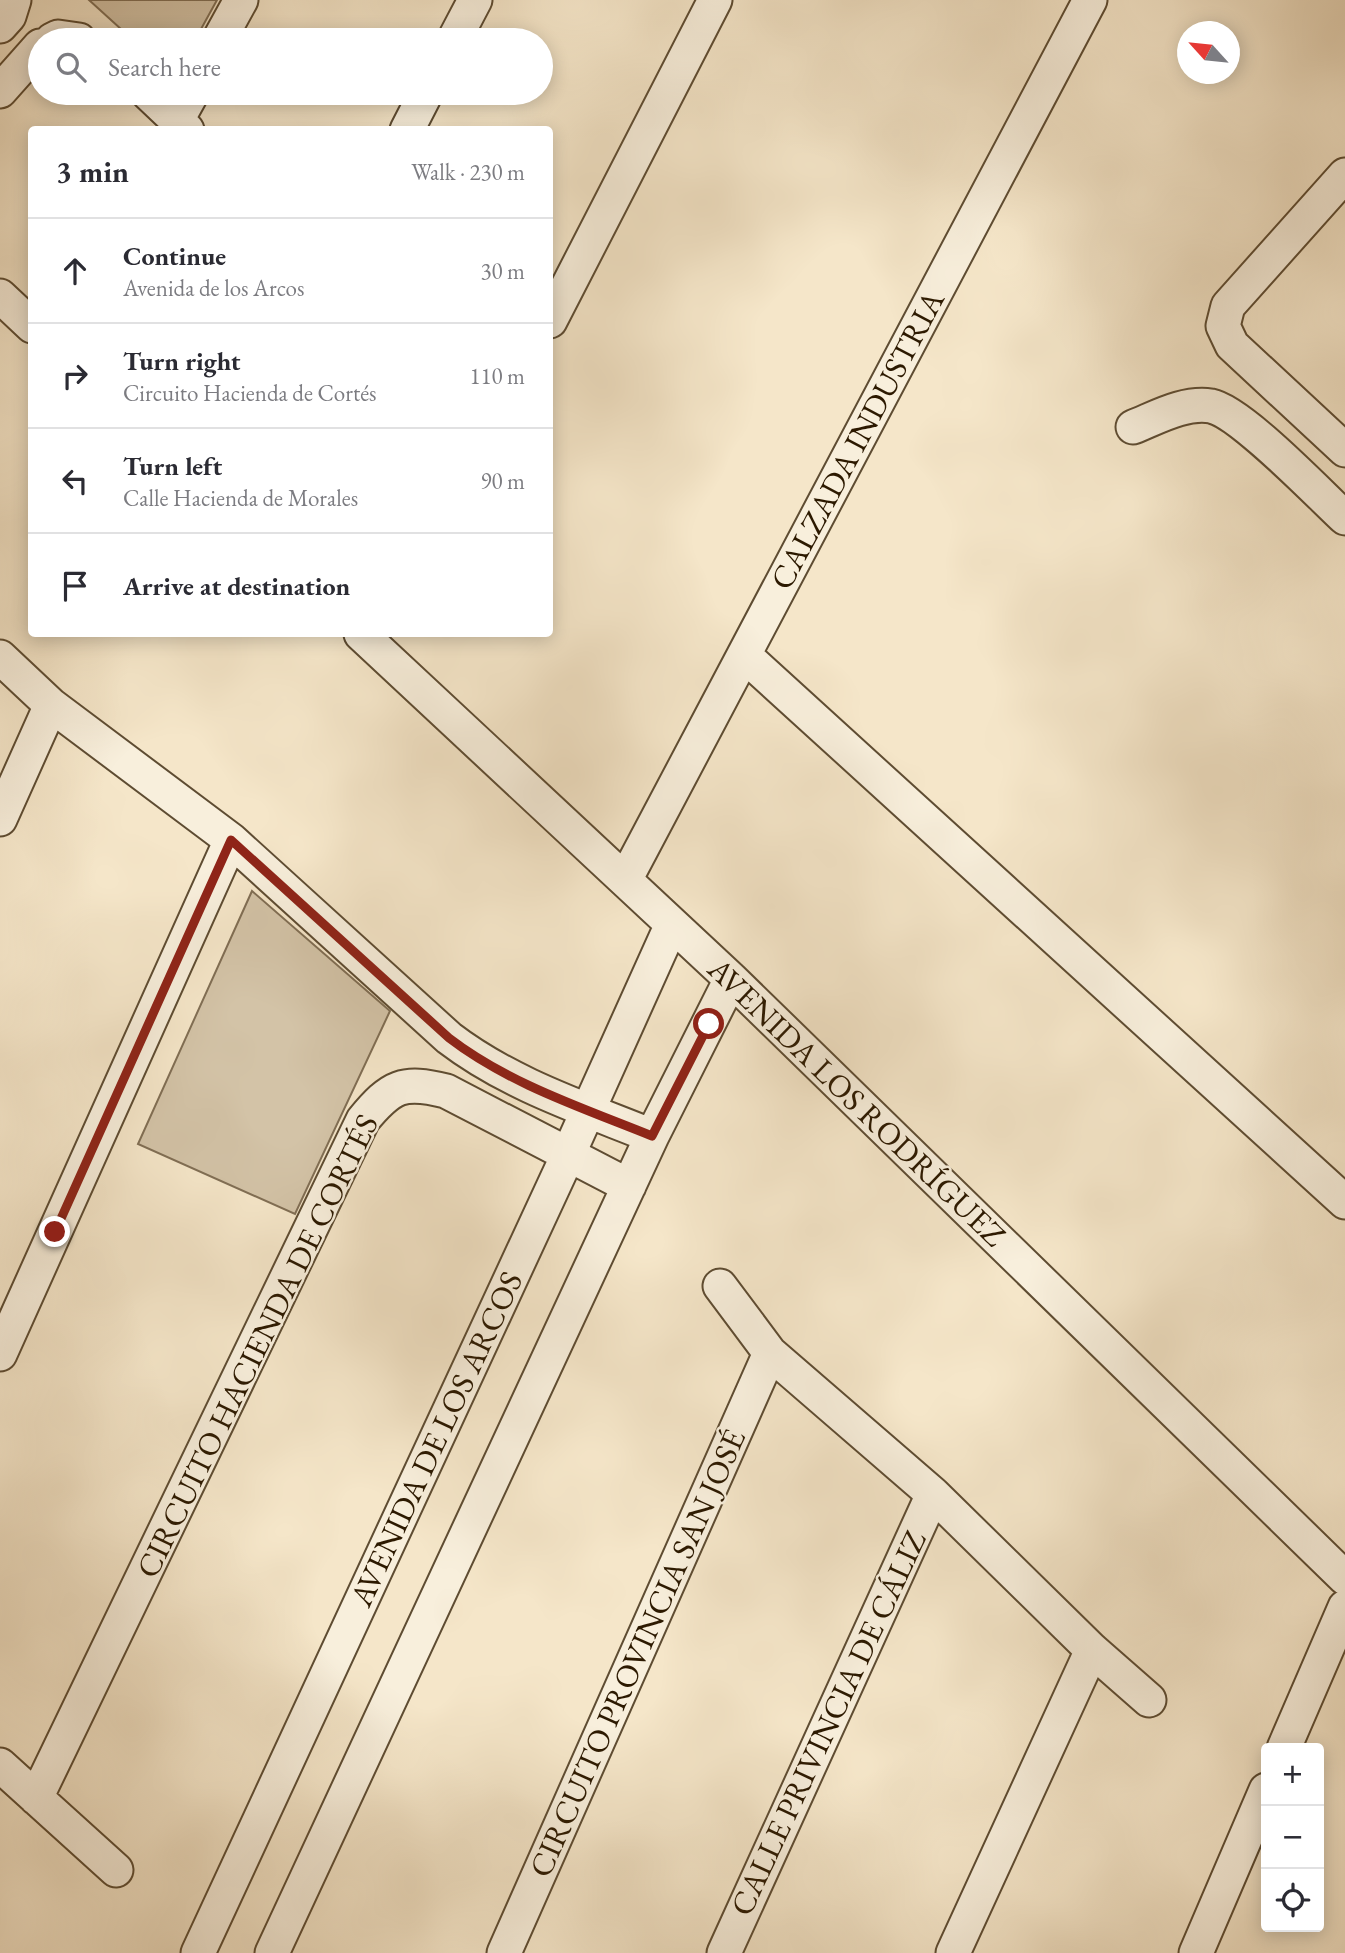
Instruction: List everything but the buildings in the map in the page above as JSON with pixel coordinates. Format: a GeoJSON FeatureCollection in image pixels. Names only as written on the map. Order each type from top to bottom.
{"type":"FeatureCollection","features":[{"type":"Feature","properties":{"kind":"street"},"geometry":{"type":"LineString","coordinates":[[0,26],[9,16],[14,0]]}},
{"type":"Feature","properties":{"kind":"street"},"geometry":{"type":"LineString","coordinates":[[226,28],[241,0]]}},
{"type":"Feature","properties":{"kind":"street"},"geometry":{"type":"LineString","coordinates":[[460,28],[475,0]]}},
{"type":"Feature","properties":{"kind":"street"},"geometry":{"type":"LineString","coordinates":[[553,315],[715,0]]}},
{"type":"Feature","properties":{"kind":"street","name":"CALZADA INDUSTRIA"},"geometry":{"type":"LineString","coordinates":[[625,880],[1090,0]]}},
{"type":"Feature","properties":{"kind":"street"},"geometry":{"type":"LineString","coordinates":[[0,91],[28,60]]}},
{"type":"Feature","properties":{"kind":"street"},"geometry":{"type":"LineString","coordinates":[[169,105],[185,114]]}},
{"type":"Feature","properties":{"kind":"street"},"geometry":{"type":"LineString","coordinates":[[409,126],[420,105]]}},
{"type":"Feature","properties":{"kind":"street"},"geometry":{"type":"LineString","coordinates":[[1345,175],[1228,306],[1223,327],[1232,345],[1345,450]]}},
{"type":"Feature","properties":{"kind":"street"},"geometry":{"type":"LineString","coordinates":[[0,296],[28,322]]}},
{"type":"Feature","properties":{"kind":"street"},"geometry":{"type":"LineString","coordinates":[[1133,427],[1184,407],[1212,407],[1236,418],[1345,518]]}},
{"type":"Feature","properties":{"kind":"street","name":"AVENIDA LOS RODRÍGUEZ"},"geometry":{"type":"LineString","coordinates":[[364,637],[731,979],[1345,1578]]}},
{"type":"Feature","properties":{"kind":"street"},"geometry":{"type":"LineString","coordinates":[[744,655],[1345,1202]]}},
{"type":"Feature","properties":{"kind":"street"},"geometry":{"type":"LineString","coordinates":[[0,657],[51,705],[231,840],[466,1051],[501,1072],[652,1136]]}},
{"type":"Feature","properties":{"kind":"street"},"geometry":{"type":"LineString","coordinates":[[0,819],[51,705]]}},
{"type":"Feature","properties":{"kind":"street"},"geometry":{"type":"LineString","coordinates":[[0,1354],[231,840]]}},
{"type":"Feature","properties":{"kind":"street","name":"AVENIDA DE LOS ARCOS"},"geometry":{"type":"LineString","coordinates":[[198,1953],[568,1155],[672,924]]}},
{"type":"Feature","properties":{"kind":"street"},"geometry":{"type":"LineString","coordinates":[[272,1953],[652,1136],[731,979]]}},
{"type":"Feature","properties":{"kind":"street","name":"CIRCUITO HACIENDA DE CORTÉS"},"geometry":{"type":"LineString","coordinates":[[36,1798],[363,1120],[380,1100],[392,1090],[405,1086],[422,1085],[446,1091],[629,1186]]}},
{"type":"Feature","properties":{"kind":"street"},"geometry":{"type":"LineString","coordinates":[[720,1286],[770,1353],[933,1494],[1092,1650],[1149,1700]]}},
{"type":"Feature","properties":{"kind":"street","name":"CIRCUITO PROVINCIA SAN JOSÉ"},"geometry":{"type":"LineString","coordinates":[[504,1953],[770,1353]]}},
{"type":"Feature","properties":{"kind":"street","name":"CALLE PRIVINCIA DE CÁLIZ"},"geometry":{"type":"LineString","coordinates":[[724,1953],[933,1494]]}},
{"type":"Feature","properties":{"kind":"street"},"geometry":{"type":"LineString","coordinates":[[1286,1743],[1345,1607]]}},
{"type":"Feature","properties":{"kind":"street"},"geometry":{"type":"LineString","coordinates":[[953,1953],[1092,1650]]}},
{"type":"Feature","properties":{"kind":"street"},"geometry":{"type":"LineString","coordinates":[[0,1765],[116,1870]]}},
{"type":"Feature","properties":{"kind":"street"},"geometry":{"type":"LineString","coordinates":[[1196,1953],[1261,1802]]}},
{"type":"Feature","properties":{"kind":"shaded area"},"geometry":{"type":"Polygon","coordinates":[[[89,0],[217,0],[202,28],[120,28],[89,0]]]}},
{"type":"Feature","properties":{"kind":"shaded area"},"geometry":{"type":"Polygon","coordinates":[[[252,891],[390,1011],[295,1214],[138,1144],[252,891]]]}},
{"type":"Feature","properties":{"kind":"route"},"geometry":{"type":"LineString","coordinates":[[55,1232],[231,840],[449,1038],[474,1057],[501,1072],[652,1136],[709,1024]]}}]}
